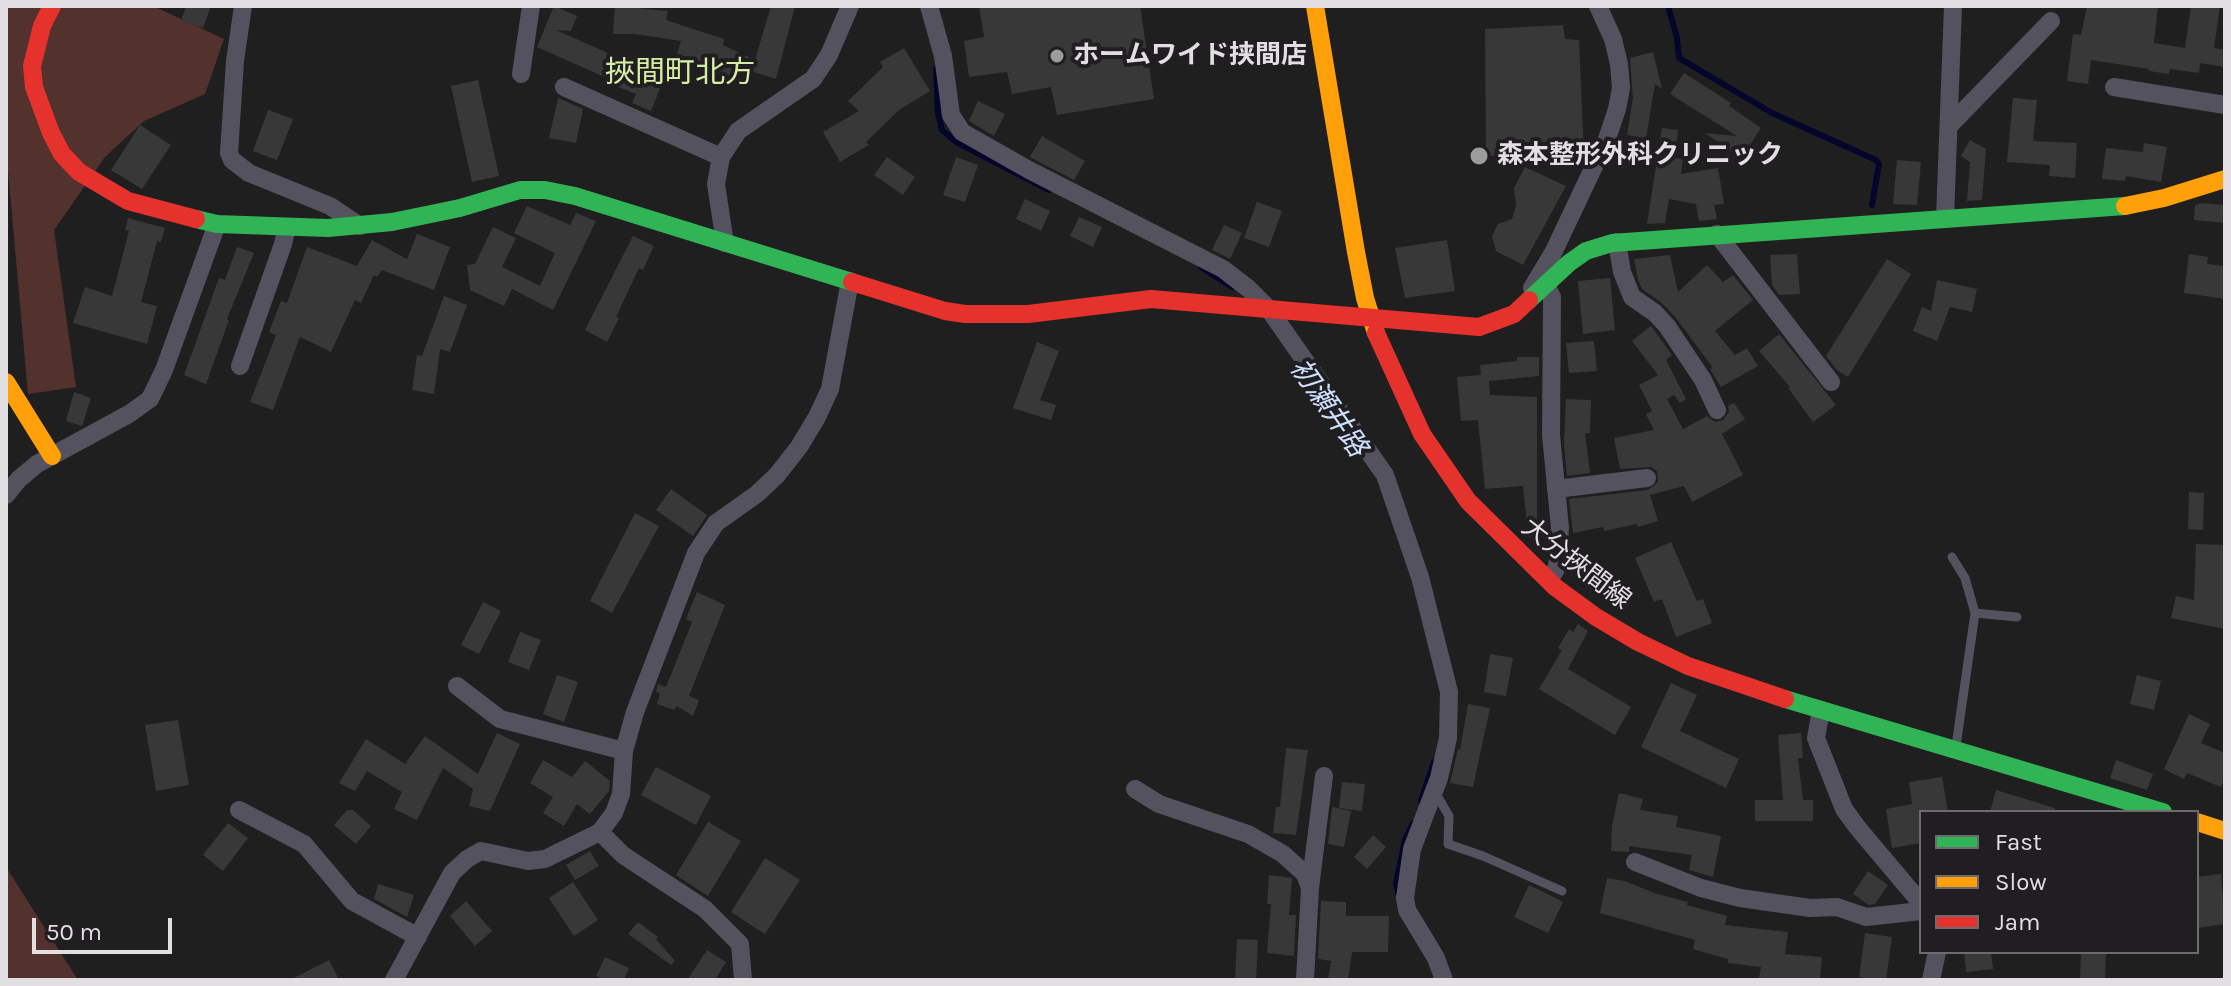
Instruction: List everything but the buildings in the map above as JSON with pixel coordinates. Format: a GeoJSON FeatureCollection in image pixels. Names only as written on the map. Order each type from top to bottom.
{"type":"FeatureCollection","features":[{"type":"Feature","properties":{"kind":"street"},"geometry":{"type":"LineString","coordinates":[[52,6],[42,26],[32,66],[34,87],[51,133],[62,154],[79,172],[128,201],[217,224],[360,226],[431,215],[520,190],[545,190],[575,196],[945,311],[983,316],[1028,314],[1142,299],[1479,327],[1514,314],[1586,251],[1617,242],[2136,204],[2225,179]]}},
{"type":"Feature","properties":{"kind":"street"},"geometry":{"type":"LineString","coordinates":[[243,6],[235,61],[229,153],[232,160],[249,173],[330,206],[360,226]]}},
{"type":"Feature","properties":{"kind":"street"},"geometry":{"type":"LineString","coordinates":[[521,74],[531,6]]}},
{"type":"Feature","properties":{"kind":"street"},"geometry":{"type":"LineString","coordinates":[[725,243],[716,184],[721,157],[738,131],[805,87],[816,75],[842,28],[850,6]]}},
{"type":"Feature","properties":{"kind":"street"},"geometry":{"type":"LineString","coordinates":[[929,6],[943,56],[951,115],[962,132],[1029,170],[1223,269],[1268,308],[1379,464],[1399,509],[1431,614],[1449,692],[1448,738],[1434,791],[1412,849],[1405,898],[1407,910],[1436,958],[1444,980]]}},
{"type":"Feature","properties":{"kind":"street","name":"大分挾間線"},"geometry":{"type":"LineString","coordinates":[[1315,6],[1351,224],[1371,319],[1402,395],[1438,460],[1483,519],[1549,581],[1596,617],[1663,654],[1735,683],[2156,810]]}},
{"type":"Feature","properties":{"kind":"street"},"geometry":{"type":"LineString","coordinates":[[1514,314],[1553,253],[1607,139],[1617,109],[1621,88],[1619,64],[1613,39],[1598,6]]}},
{"type":"Feature","properties":{"kind":"street"},"geometry":{"type":"LineString","coordinates":[[1945,218],[1953,6]]}},
{"type":"Feature","properties":{"kind":"street"},"geometry":{"type":"LineString","coordinates":[[1949,126],[2051,21]]}},
{"type":"Feature","properties":{"kind":"street"},"geometry":{"type":"LineString","coordinates":[[564,87],[721,157]]}},
{"type":"Feature","properties":{"kind":"street"},"geometry":{"type":"LineString","coordinates":[[2114,87],[2225,105]]}},
{"type":"Feature","properties":{"kind":"street"},"geometry":{"type":"LineString","coordinates":[[6,495],[28,470],[129,414],[150,399],[164,370],[217,224]]}},
{"type":"Feature","properties":{"kind":"street"},"geometry":{"type":"LineString","coordinates":[[240,366],[287,227]]}},
{"type":"Feature","properties":{"kind":"street"},"geometry":{"type":"LineString","coordinates":[[1717,234],[1831,382]]}},
{"type":"Feature","properties":{"kind":"street"},"geometry":{"type":"LineString","coordinates":[[1617,242],[1622,272],[1632,297],[1667,326],[1703,380],[1717,410]]}},
{"type":"Feature","properties":{"kind":"street"},"geometry":{"type":"LineString","coordinates":[[394,980],[452,873],[481,851],[528,861],[545,859],[600,832],[614,813],[621,794],[624,751],[668,620],[702,540],[726,515],[757,494],[777,475],[799,447],[824,404],[833,376],[850,281]]}},
{"type":"Feature","properties":{"kind":"street"},"geometry":{"type":"LineString","coordinates":[[1546,285],[1552,297],[1551,435],[1560,528],[1558,562],[1549,581]]}},
{"type":"Feature","properties":{"kind":"street"},"geometry":{"type":"LineString","coordinates":[[6,382],[52,456]]}},
{"type":"Feature","properties":{"kind":"street"},"geometry":{"type":"LineString","coordinates":[[1556,489],[1647,478]]}},
{"type":"Feature","properties":{"kind":"street"},"geometry":{"type":"LineString","coordinates":[[457,686],[500,719],[624,751]]}},
{"type":"Feature","properties":{"kind":"street"},"geometry":{"type":"LineString","coordinates":[[1821,710],[1816,738],[1844,809],[1919,901]]}},
{"type":"Feature","properties":{"kind":"street"},"geometry":{"type":"LineString","coordinates":[[1305,980],[1310,888],[1324,776]]}},
{"type":"Feature","properties":{"kind":"street"},"geometry":{"type":"LineString","coordinates":[[1135,789],[1168,808],[1248,834],[1283,854],[1305,874],[1310,888]]}},
{"type":"Feature","properties":{"kind":"street"},"geometry":{"type":"LineString","coordinates":[[239,810],[304,844],[352,901],[418,937]]}},
{"type":"Feature","properties":{"kind":"street"},"geometry":{"type":"LineString","coordinates":[[2199,823],[2225,831]]}},
{"type":"Feature","properties":{"kind":"street"},"geometry":{"type":"LineString","coordinates":[[600,832],[623,855],[705,909],[740,944],[743,980]]}},
{"type":"Feature","properties":{"kind":"street"},"geometry":{"type":"LineString","coordinates":[[1635,862],[1701,888],[1740,898],[1810,908],[1837,907],[1866,917],[1919,911]]}},
{"type":"Feature","properties":{"kind":"street"},"geometry":{"type":"LineString","coordinates":[[1931,980],[1937,954]]}},
{"type":"Feature","properties":{"kind":"lane"},"geometry":{"type":"LineString","coordinates":[[1952,557],[1965,578],[1975,613],[1955,750]]}},
{"type":"Feature","properties":{"kind":"lane"},"geometry":{"type":"LineString","coordinates":[[1975,613],[2017,617]]}},
{"type":"Feature","properties":{"kind":"lane"},"geometry":{"type":"LineString","coordinates":[[1434,791],[1449,816],[1448,844],[1562,891]]}},
{"type":"Feature","properties":{"kind":"shaded area"},"geometry":{"type":"Polygon","coordinates":[[[6,6],[153,6],[224,39],[205,94],[144,121],[105,157],[54,230],[76,387],[28,394],[6,148],[6,6]]]}},
{"type":"Feature","properties":{"kind":"shaded area"},"geometry":{"type":"Polygon","coordinates":[[[6,867],[78,980],[6,980],[6,867]]]}},
{"type":"Feature","properties":{"kind":"waterway"},"geometry":{"type":"LineString","coordinates":[[1668,6],[1679,58],[1772,113],[1876,160],[1879,164],[1872,205]]}},
{"type":"Feature","properties":{"kind":"waterway","name":"初瀬井路"},"geometry":{"type":"LineString","coordinates":[[936,69],[942,130],[956,142],[1049,190]]}},
{"type":"Feature","properties":{"kind":"waterway","name":"初瀬井路"},"geometry":{"type":"LineString","coordinates":[[1201,267],[1232,287]]}},
{"type":"Feature","properties":{"kind":"waterway","name":"初瀬井路"},"geometry":{"type":"LineString","coordinates":[[1421,801],[1434,762]]}},
{"type":"Feature","properties":{"kind":"waterway","name":"初瀬井路"},"geometry":{"type":"LineString","coordinates":[[1398,893],[1396,883],[1405,840],[1413,823]]}},
{"type":"Feature","properties":{"kind":"traffic: fast"},"geometry":{"type":"LineString","coordinates":[[196,219],[217,224],[328,228],[392,222],[460,208],[520,190],[545,190],[575,196],[852,282]]}},
{"type":"Feature","properties":{"kind":"traffic: fast"},"geometry":{"type":"LineString","coordinates":[[1529,300],[1586,251],[1612,243],[2125,206]]}},
{"type":"Feature","properties":{"kind":"traffic: fast"},"geometry":{"type":"LineString","coordinates":[[1785,699],[2156,810]]}},
{"type":"Feature","properties":{"kind":"traffic: slow"},"geometry":{"type":"LineString","coordinates":[[1315,6],[1356,252],[1376,333]]}},
{"type":"Feature","properties":{"kind":"traffic: slow"},"geometry":{"type":"LineString","coordinates":[[2125,206],[2164,198],[2225,179]]}},
{"type":"Feature","properties":{"kind":"traffic: slow"},"geometry":{"type":"LineString","coordinates":[[6,382],[52,456]]}},
{"type":"Feature","properties":{"kind":"traffic: slow"},"geometry":{"type":"LineString","coordinates":[[2199,823],[2225,831]]}},
{"type":"Feature","properties":{"kind":"traffic: jam"},"geometry":{"type":"LineString","coordinates":[[52,6],[42,26],[32,66],[34,87],[62,154],[79,172],[128,201],[196,219]]}},
{"type":"Feature","properties":{"kind":"traffic: jam"},"geometry":{"type":"LineString","coordinates":[[852,282],[945,311],[965,314],[1028,314],[1151,299],[1479,327],[1514,314],[1529,300]]}},
{"type":"Feature","properties":{"kind":"traffic: jam"},"geometry":{"type":"LineString","coordinates":[[1376,333],[1422,434],[1468,501],[1555,587],[1638,642],[1688,666],[1785,699]]}},
{"type":"Feature","properties":{"kind":"place","name":"ホームワイド挟間店"},"geometry":{"type":"Point","coordinates":[1057,56]}},
{"type":"Feature","properties":{"kind":"place","name":"森本整形外科クリニック"},"geometry":{"type":"Point","coordinates":[1479,156]}},
{"type":"Feature","properties":{"kind":"district","name":"挾間町北方"},"geometry":{"type":"Point","coordinates":[680,73]}}]}
